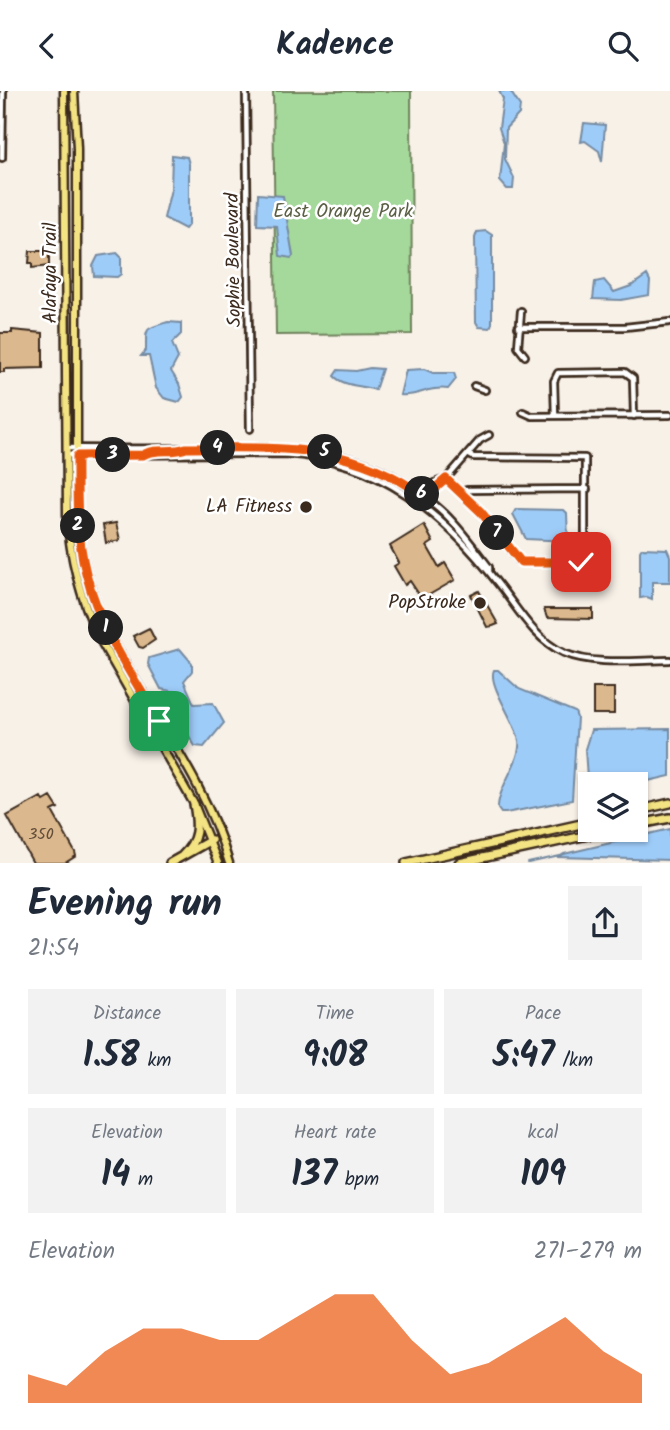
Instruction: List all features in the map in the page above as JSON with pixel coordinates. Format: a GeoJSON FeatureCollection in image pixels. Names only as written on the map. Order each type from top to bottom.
{"type":"FeatureCollection","features":[{"type":"Feature","properties":{"kind":"highway"},"geometry":{"type":"LineString","coordinates":[[648,808],[670,803]]}},
{"type":"Feature","properties":{"kind":"highway"},"geometry":{"type":"LineString","coordinates":[[182,856],[192,848],[197,836],[194,804]]}},
{"type":"Feature","properties":{"kind":"highway"},"geometry":{"type":"LineString","coordinates":[[648,822],[670,818]]}},
{"type":"Feature","properties":{"kind":"highway"},"geometry":{"type":"LineString","coordinates":[[406,863],[578,825]]}},
{"type":"Feature","properties":{"kind":"highway"},"geometry":{"type":"LineString","coordinates":[[459,863],[578,837]]}},
{"type":"Feature","properties":{"kind":"highway"},"geometry":{"type":"LineString","coordinates":[[170,863],[211,842]]}},
{"type":"Feature","properties":{"kind":"main road","name":"Alafaya Trail"},"geometry":{"type":"LineString","coordinates":[[64,91],[69,541],[81,592],[102,643],[194,804],[218,863]]}},
{"type":"Feature","properties":{"kind":"main road","name":"Alafaya Trail"},"geometry":{"type":"LineString","coordinates":[[74,91],[79,534],[91,589],[108,632],[202,795],[221,837],[229,863]]}},
{"type":"Feature","properties":{"kind":"main road"},"geometry":{"type":"LineString","coordinates":[[211,842],[221,837]]}},
{"type":"Feature","properties":{"kind":"street"},"geometry":{"type":"LineString","coordinates":[[2,158],[3,91]]}},
{"type":"Feature","properties":{"kind":"street","name":"Sophie Boulevard"},"geometry":{"type":"LineString","coordinates":[[246,91],[250,429]]}},
{"type":"Feature","properties":{"kind":"street"},"geometry":{"type":"LineString","coordinates":[[65,107],[75,104]]}},
{"type":"Feature","properties":{"kind":"street"},"geometry":{"type":"LineString","coordinates":[[67,244],[77,243]]}},
{"type":"Feature","properties":{"kind":"street"},"geometry":{"type":"LineString","coordinates":[[521,311],[518,349],[525,356]]}},
{"type":"Feature","properties":{"kind":"street"},"geometry":{"type":"LineString","coordinates":[[518,327],[625,327],[670,322]]}},
{"type":"Feature","properties":{"kind":"street"},"geometry":{"type":"LineString","coordinates":[[67,348],[78,349]]}},
{"type":"Feature","properties":{"kind":"street"},"geometry":{"type":"LineString","coordinates":[[555,416],[556,375],[566,372],[627,372],[632,375],[634,416]]}},
{"type":"Feature","properties":{"kind":"street"},"geometry":{"type":"LineString","coordinates":[[474,386],[485,390]]}},
{"type":"Feature","properties":{"kind":"street"},"geometry":{"type":"LineString","coordinates":[[523,412],[529,416],[670,415]]}},
{"type":"Feature","properties":{"kind":"street"},"geometry":{"type":"LineString","coordinates":[[421,502],[434,483],[445,479],[482,438],[489,435]]}},
{"type":"Feature","properties":{"kind":"street"},"geometry":{"type":"LineString","coordinates":[[143,455],[151,450],[186,448]]}},
{"type":"Feature","properties":{"kind":"street"},"geometry":{"type":"LineString","coordinates":[[67,452],[294,448],[342,456],[385,472],[425,497],[449,517],[489,567],[489,572]]}},
{"type":"Feature","properties":{"kind":"street"},"geometry":{"type":"LineString","coordinates":[[77,452],[143,455],[282,454],[340,462],[383,479],[421,502],[450,528],[489,572],[533,629],[561,651],[584,659],[670,660]]}},
{"type":"Feature","properties":{"kind":"street"},"geometry":{"type":"LineString","coordinates":[[445,479],[488,520],[519,561],[581,562],[587,558],[587,462],[583,457],[473,457],[468,454]]}},
{"type":"Feature","properties":{"kind":"street"},"geometry":{"type":"LineString","coordinates":[[340,462],[342,456]]}},
{"type":"Feature","properties":{"kind":"street"},"geometry":{"type":"LineString","coordinates":[[461,492],[467,489],[587,489]]}},
{"type":"Feature","properties":{"kind":"street"},"geometry":{"type":"LineString","coordinates":[[81,592],[91,589]]}},
{"type":"Feature","properties":{"kind":"street"},"geometry":{"type":"LineString","coordinates":[[145,718],[155,714]]}},
{"type":"Feature","properties":{"kind":"green space","name":"East Orange Park"},"geometry":{"type":"Polygon","coordinates":[[[273,91],[411,91],[412,334],[276,335],[273,91]]]}},
{"type":"Feature","properties":{"kind":"water"},"geometry":{"type":"Polygon","coordinates":[[[499,91],[510,91],[520,106],[519,114],[506,128],[505,159],[514,178],[513,189],[507,189],[500,181],[504,143],[499,128],[503,99],[499,91]]]}},
{"type":"Feature","properties":{"kind":"water"},"geometry":{"type":"Polygon","coordinates":[[[584,123],[605,125],[602,162],[599,151],[585,141],[581,142],[584,123]]]}},
{"type":"Feature","properties":{"kind":"water"},"geometry":{"type":"Polygon","coordinates":[[[172,155],[187,157],[189,164],[189,224],[185,229],[164,218],[171,189],[172,155]]]}},
{"type":"Feature","properties":{"kind":"water"},"geometry":{"type":"Polygon","coordinates":[[[258,194],[283,196],[293,256],[291,258],[280,256],[277,226],[257,225],[258,194]]]}},
{"type":"Feature","properties":{"kind":"water"},"geometry":{"type":"Polygon","coordinates":[[[486,231],[492,235],[490,328],[479,327],[476,322],[475,238],[477,232],[486,231]]]}},
{"type":"Feature","properties":{"kind":"water"},"geometry":{"type":"Polygon","coordinates":[[[117,253],[121,257],[121,274],[117,277],[94,276],[93,266],[98,256],[117,253]]]}},
{"type":"Feature","properties":{"kind":"water"},"geometry":{"type":"Polygon","coordinates":[[[647,275],[650,281],[649,295],[621,300],[593,299],[595,282],[604,280],[614,292],[631,286],[647,275]]]}},
{"type":"Feature","properties":{"kind":"water"},"geometry":{"type":"Polygon","coordinates":[[[168,322],[181,323],[181,334],[172,343],[178,358],[171,371],[183,397],[179,402],[164,398],[156,388],[149,356],[141,356],[146,350],[148,330],[168,322]]]}},
{"type":"Feature","properties":{"kind":"water"},"geometry":{"type":"Polygon","coordinates":[[[382,369],[375,390],[347,384],[334,376],[338,370],[356,371],[382,369]]]}},
{"type":"Feature","properties":{"kind":"water"},"geometry":{"type":"Polygon","coordinates":[[[424,369],[433,373],[454,373],[456,379],[448,389],[400,395],[406,370],[424,369]]]}},
{"type":"Feature","properties":{"kind":"water"},"geometry":{"type":"Polygon","coordinates":[[[516,509],[564,510],[567,513],[568,541],[526,539],[513,514],[516,509]]]}},
{"type":"Feature","properties":{"kind":"water"},"geometry":{"type":"Polygon","coordinates":[[[642,548],[667,549],[670,556],[670,582],[652,582],[652,599],[640,598],[642,548]]]}},
{"type":"Feature","properties":{"kind":"water"},"geometry":{"type":"Polygon","coordinates":[[[180,649],[192,663],[192,671],[184,681],[194,704],[213,703],[224,723],[204,747],[195,746],[181,723],[185,712],[175,692],[161,689],[148,664],[149,658],[180,649]]]}},
{"type":"Feature","properties":{"kind":"water"},"geometry":{"type":"Polygon","coordinates":[[[494,670],[498,670],[519,689],[575,712],[577,718],[572,800],[506,813],[501,813],[498,809],[501,792],[517,757],[519,741],[498,694],[494,670]]]}},
{"type":"Feature","properties":{"kind":"water"},"geometry":{"type":"Polygon","coordinates":[[[670,729],[670,776],[648,781],[648,772],[587,772],[585,749],[591,730],[670,729]]]}},
{"type":"Feature","properties":{"kind":"water"},"geometry":{"type":"Polygon","coordinates":[[[670,829],[670,860],[559,857],[615,842],[648,842],[648,834],[670,829]]]}},
{"type":"Feature","properties":{"kind":"building"},"geometry":{"type":"Polygon","coordinates":[[[30,251],[49,251],[49,266],[32,268],[32,263],[29,263],[30,251]]]}},
{"type":"Feature","properties":{"kind":"building"},"geometry":{"type":"Polygon","coordinates":[[[12,330],[43,333],[43,368],[4,369],[4,372],[0,372],[0,333],[12,333],[12,330]]]}},
{"type":"Feature","properties":{"kind":"building"},"geometry":{"type":"Polygon","coordinates":[[[116,523],[120,540],[106,543],[103,525],[116,523]]]}},
{"type":"Feature","properties":{"kind":"building"},"geometry":{"type":"Polygon","coordinates":[[[424,525],[433,542],[427,546],[439,567],[445,563],[455,580],[422,599],[410,581],[405,585],[394,566],[399,563],[390,546],[424,525]]]}},
{"type":"Feature","properties":{"kind":"building","name":"PopStroke"},"geometry":{"type":"Polygon","coordinates":[[[479,591],[498,624],[487,627],[471,595],[479,591]]]}},
{"type":"Feature","properties":{"kind":"building"},"geometry":{"type":"Polygon","coordinates":[[[544,609],[593,609],[593,619],[547,618],[544,609]]]}},
{"type":"Feature","properties":{"kind":"building"},"geometry":{"type":"Polygon","coordinates":[[[149,628],[155,640],[143,648],[139,647],[133,636],[149,628]]]}},
{"type":"Feature","properties":{"kind":"building"},"geometry":{"type":"Polygon","coordinates":[[[593,688],[614,688],[614,714],[593,714],[593,688]]]}},
{"type":"Feature","properties":{"kind":"building"},"geometry":{"type":"Polygon","coordinates":[[[41,797],[44,801],[51,797],[58,808],[52,811],[75,852],[76,856],[65,863],[33,863],[7,816],[41,797]]]}},
{"type":"Feature","properties":{"kind":"waterway"},"geometry":{"type":"LineString","coordinates":[[528,863],[560,856]]}},
{"type":"Feature","properties":{"kind":"place","name":"LA Fitness"},"geometry":{"type":"Point","coordinates":[306,507]}},
{"type":"Feature","properties":{"kind":"place","name":"PopStroke"},"geometry":{"type":"Point","coordinates":[480,603]}},
{"type":"Feature","properties":{"kind":"route"},"geometry":{"type":"LineString","coordinates":[[159,721],[108,632],[90,587],[79,534],[77,456],[143,455],[151,450],[186,448],[294,448],[330,453],[379,469],[425,497],[446,479],[481,512],[521,562],[581,562]]}}]}
